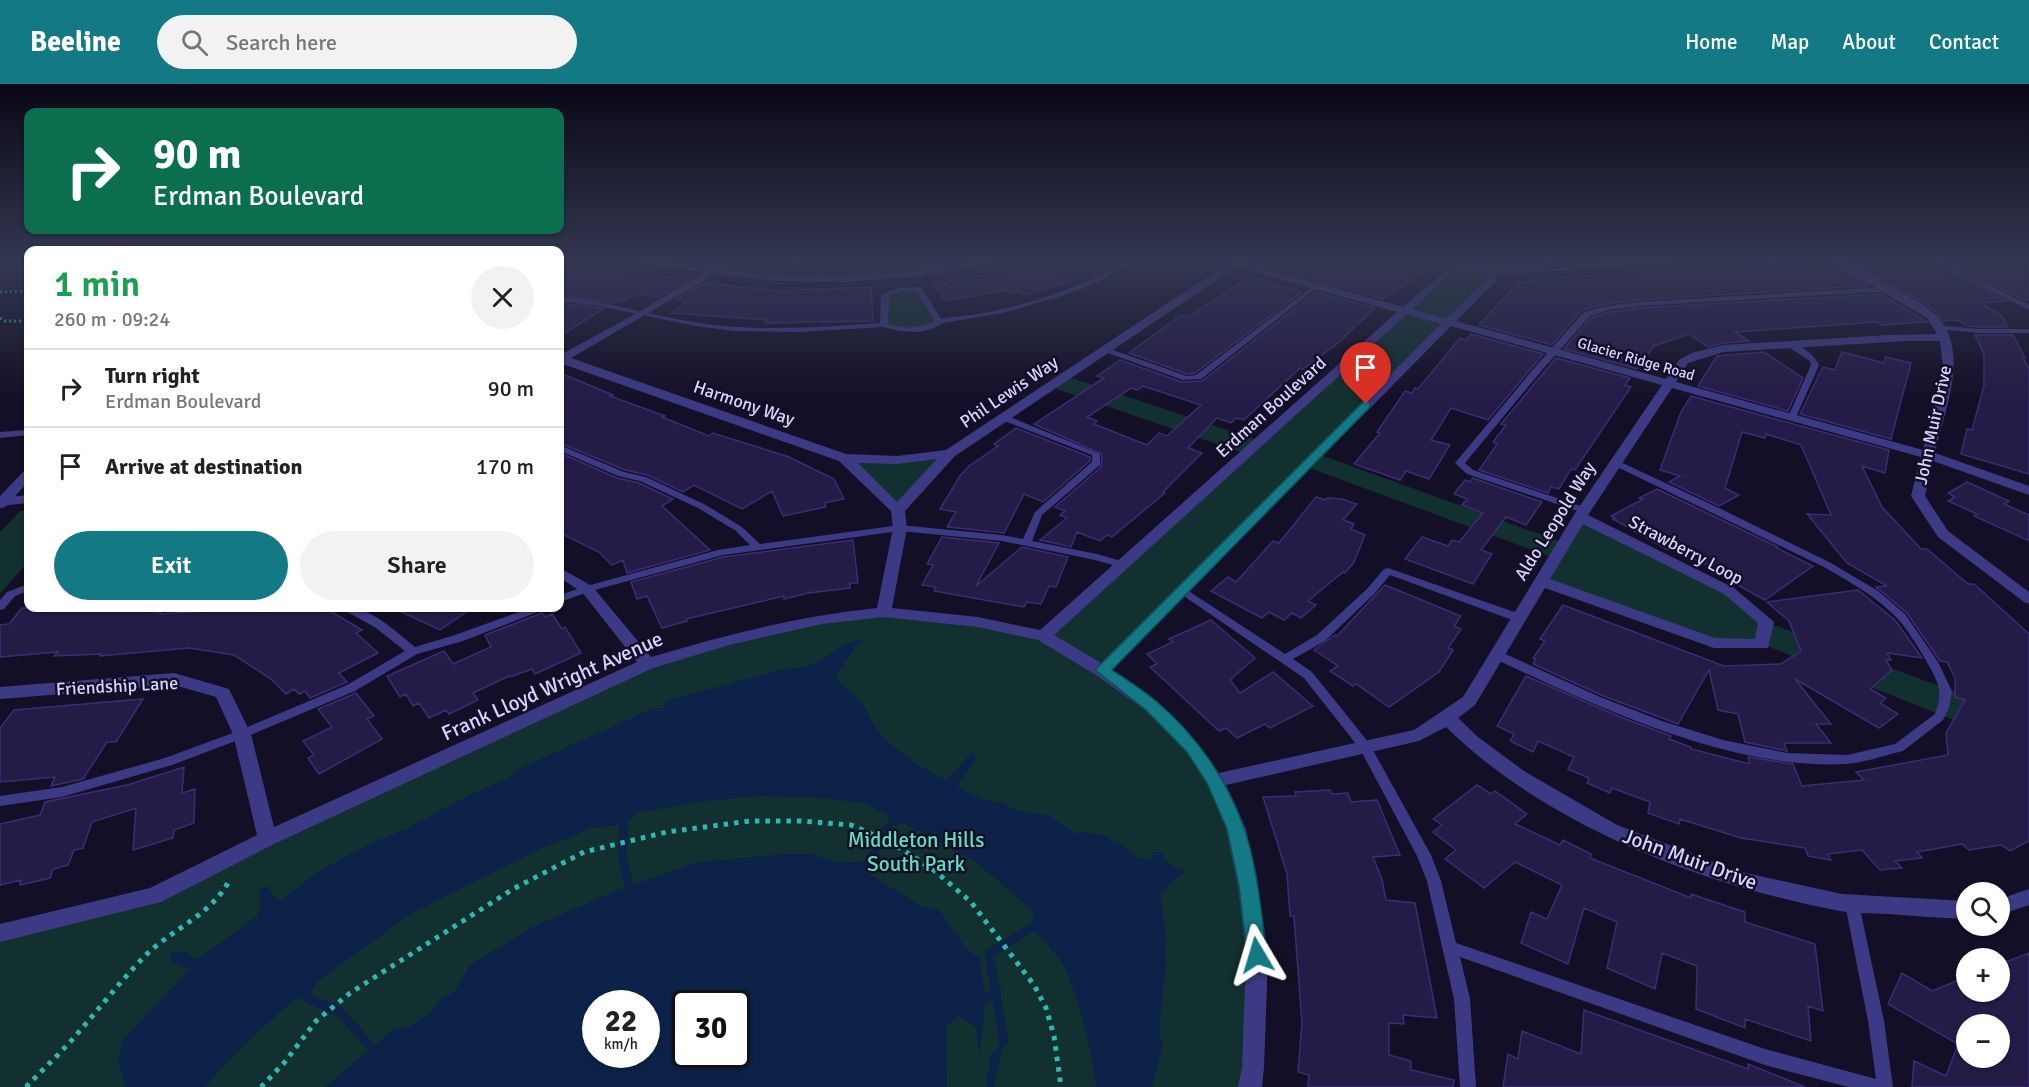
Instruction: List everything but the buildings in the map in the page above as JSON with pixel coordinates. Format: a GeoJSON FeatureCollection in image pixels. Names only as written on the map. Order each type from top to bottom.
{"type":"FeatureCollection","features":[{"type":"Feature","properties":{"kind":"street"},"geometry":{"type":"LineString","coordinates":[[564,357],[653,308]]}},
{"type":"Feature","properties":{"kind":"street","name":"Phil Lewis Way"},"geometry":{"type":"LineString","coordinates":[[898,510],[950,453],[1167,308]]}},
{"type":"Feature","properties":{"kind":"street","name":"Glacier Ridge Road"},"geometry":{"type":"LineString","coordinates":[[1393,308],[1928,455],[2029,491]]}},
{"type":"Feature","properties":{"kind":"street","name":"Erdman Boulevard"},"geometry":{"type":"LineString","coordinates":[[1042,636],[1124,565],[1407,308]]}},
{"type":"Feature","properties":{"kind":"street"},"geometry":{"type":"LineString","coordinates":[[1102,670],[1463,308]]}},
{"type":"Feature","properties":{"kind":"street"},"geometry":{"type":"LineString","coordinates":[[1918,308],[1931,316],[1942,333]]}},
{"type":"Feature","properties":{"kind":"street","name":"Aldo Leopold Way"},"geometry":{"type":"LineString","coordinates":[[1215,781],[1419,735],[1469,701],[1614,462],[1683,361],[1695,355],[1732,348],[1942,333]]}},
{"type":"Feature","properties":{"kind":"street","name":"John Muir Drive"},"geometry":{"type":"LineString","coordinates":[[1942,333],[1949,366],[1918,496],[1943,534],[2029,599]]}},
{"type":"Feature","properties":{"kind":"street","name":"Harmony Way"},"geometry":{"type":"LineString","coordinates":[[564,360],[844,458],[866,475],[898,510]]}},
{"type":"Feature","properties":{"kind":"street"},"geometry":{"type":"LineString","coordinates":[[844,458],[884,462],[917,460],[950,453]]}},
{"type":"Feature","properties":{"kind":"street"},"geometry":{"type":"LineString","coordinates":[[1,503],[24,479]]}},
{"type":"Feature","properties":{"kind":"street"},"geometry":{"type":"LineString","coordinates":[[1,503],[24,500]]}},
{"type":"Feature","properties":{"kind":"street"},"geometry":{"type":"LineString","coordinates":[[884,612],[900,528],[898,510]]}},
{"type":"Feature","properties":{"kind":"street","name":"Strawberry Loop"},"geometry":{"type":"LineString","coordinates":[[1540,581],[1714,643],[1762,644],[1766,622],[1729,591],[1582,513]]}},
{"type":"Feature","properties":{"kind":"street"},"geometry":{"type":"LineString","coordinates":[[564,575],[587,589],[647,664]]}},
{"type":"Feature","properties":{"kind":"street","name":"Frank Lloyd Wright Avenue"},"geometry":{"type":"LineString","coordinates":[[0,933],[154,897],[267,839],[647,664],[748,635],[822,619],[884,612],[978,622],[1042,636],[1102,670],[1151,706],[1193,748],[1215,781],[1236,829],[1248,886],[1257,955],[1253,1068],[1250,1087]]}},
{"type":"Feature","properties":{"kind":"street","name":"Friendship Lane"},"geometry":{"type":"LineString","coordinates":[[0,693],[174,679],[223,693],[242,734],[267,839]]}},
{"type":"Feature","properties":{"kind":"street","name":"John Muir Drive"},"geometry":{"type":"LineString","coordinates":[[1447,718],[1472,742],[1518,776],[1610,830],[1735,879],[1852,904],[1956,909]]}},
{"type":"Feature","properties":{"kind":"street"},"geometry":{"type":"LineString","coordinates":[[2010,904],[2029,897]]}},
{"type":"Feature","properties":{"kind":"lane"},"geometry":{"type":"LineString","coordinates":[[615,308],[712,327],[781,331],[884,326],[898,330],[914,330],[929,327],[939,321],[981,316],[1013,308]]}},
{"type":"Feature","properties":{"kind":"lane"},"geometry":{"type":"LineString","coordinates":[[884,326],[885,308]]}},
{"type":"Feature","properties":{"kind":"lane"},"geometry":{"type":"LineString","coordinates":[[930,308],[939,321]]}},
{"type":"Feature","properties":{"kind":"lane"},"geometry":{"type":"LineString","coordinates":[[1104,350],[1186,378],[1198,377],[1288,308]]}},
{"type":"Feature","properties":{"kind":"lane"},"geometry":{"type":"LineString","coordinates":[[1582,513],[1470,472],[1460,463],[1587,314],[1610,308]]}},
{"type":"Feature","properties":{"kind":"lane"},"geometry":{"type":"LineString","coordinates":[[1942,333],[2029,331]]}},
{"type":"Feature","properties":{"kind":"lane"},"geometry":{"type":"LineString","coordinates":[[1790,344],[1813,360],[1815,365],[1792,417]]}},
{"type":"Feature","properties":{"kind":"lane"},"geometry":{"type":"LineString","coordinates":[[1005,418],[1096,454],[1097,463],[1038,514],[1026,543]]}},
{"type":"Feature","properties":{"kind":"lane"},"geometry":{"type":"LineString","coordinates":[[0,435],[24,434]]}},
{"type":"Feature","properties":{"kind":"lane"},"geometry":{"type":"LineString","coordinates":[[564,450],[621,474],[643,479],[701,506],[739,529],[757,547]]}},
{"type":"Feature","properties":{"kind":"lane"},"geometry":{"type":"LineString","coordinates":[[1497,655],[1650,720],[1764,755],[1835,761],[1865,758],[1911,742],[1924,733],[1941,715],[1946,689],[1922,645],[1901,616],[1875,596],[1816,559],[1614,462]]}},
{"type":"Feature","properties":{"kind":"lane"},"geometry":{"type":"LineString","coordinates":[[564,598],[587,589],[722,552],[900,528],[1002,538],[1124,565]]}},
{"type":"Feature","properties":{"kind":"lane"},"geometry":{"type":"LineString","coordinates":[[1285,659],[1321,638],[1371,591],[1388,571],[1519,618]]}},
{"type":"Feature","properties":{"kind":"lane"},"geometry":{"type":"LineString","coordinates":[[0,607],[11,594],[24,589]]}},
{"type":"Feature","properties":{"kind":"lane"},"geometry":{"type":"LineString","coordinates":[[1180,590],[1308,675],[1365,746],[1424,855],[1434,880],[1462,999],[1468,1087]]}},
{"type":"Feature","properties":{"kind":"lane"},"geometry":{"type":"LineString","coordinates":[[356,612],[380,625],[413,651]]}},
{"type":"Feature","properties":{"kind":"lane"},"geometry":{"type":"LineString","coordinates":[[0,801],[62,792],[168,762],[351,688],[413,651],[459,638],[528,612]]}},
{"type":"Feature","properties":{"kind":"lane"},"geometry":{"type":"LineString","coordinates":[[1852,904],[1876,1021],[1885,1087]]}},
{"type":"Feature","properties":{"kind":"lane"},"geometry":{"type":"LineString","coordinates":[[1451,948],[1765,1057],[1877,1087]]}},
{"type":"Feature","properties":{"kind":"path"},"geometry":{"type":"LineString","coordinates":[[0,318],[5,321],[24,321]]}},
{"type":"Feature","properties":{"kind":"path"},"geometry":{"type":"LineString","coordinates":[[261,1087],[284,1063],[316,1021],[350,993],[513,889],[584,852],[667,832],[750,821],[801,821],[851,825],[862,832],[892,843],[934,871],[971,902],[1034,985],[1046,1008],[1054,1036],[1060,1087]]}},
{"type":"Feature","properties":{"kind":"path"},"geometry":{"type":"LineString","coordinates":[[26,1087],[75,1037],[140,958],[179,926],[210,905],[228,887],[232,874],[225,861]]}},
{"type":"Feature","properties":{"kind":"green space"},"geometry":{"type":"Polygon","coordinates":[[[885,308],[930,308],[939,321],[914,330],[884,325],[885,308]]]}},
{"type":"Feature","properties":{"kind":"green space","name":"Middleton Hills South Park"},"geometry":{"type":"Polygon","coordinates":[[[1407,308],[1463,308],[1318,454],[1564,543],[1580,517],[1729,591],[1766,622],[2029,719],[2029,750],[1762,644],[1714,643],[1540,581],[1554,558],[1304,466],[1103,670],[1151,706],[1215,781],[1248,886],[1250,1087],[0,1087],[0,933],[154,896],[647,664],[727,640],[884,612],[1043,636],[1246,454],[1051,387],[1066,376],[1260,441],[1407,308]]]}},
{"type":"Feature","properties":{"kind":"green space"},"geometry":{"type":"Polygon","coordinates":[[[950,453],[898,510],[844,458],[883,462],[950,453]]]}},
{"type":"Feature","properties":{"kind":"green space"},"geometry":{"type":"Polygon","coordinates":[[[20,511],[24,511],[24,567],[0,594],[0,532],[20,511]]]}},
{"type":"Feature","properties":{"kind":"water"},"geometry":{"type":"Polygon","coordinates":[[[857,640],[865,642],[857,645],[835,677],[863,704],[875,727],[888,742],[918,765],[946,780],[973,751],[977,757],[957,787],[984,800],[1004,803],[1014,810],[1050,816],[1076,834],[1084,832],[1108,836],[1111,841],[1124,846],[1133,855],[1141,858],[1153,861],[1151,852],[1162,852],[1165,861],[1175,868],[1186,870],[1160,892],[1166,935],[1159,1031],[1163,1045],[1152,1087],[1096,1087],[1085,1030],[1065,968],[1042,938],[1031,928],[1034,912],[974,860],[902,823],[888,828],[889,816],[863,803],[822,798],[759,796],[704,801],[637,813],[624,825],[592,828],[533,852],[409,915],[318,981],[307,998],[294,999],[236,1053],[205,1087],[125,1087],[118,1062],[122,1041],[189,970],[170,961],[172,953],[184,951],[197,960],[257,916],[261,905],[259,890],[268,886],[273,895],[281,900],[324,868],[373,842],[407,829],[465,797],[512,776],[516,770],[654,708],[664,708],[665,701],[788,668],[809,666],[857,640]]]}},
{"type":"Feature","properties":{"kind":"water"},"geometry":{"type":"Polygon","coordinates":[[[784,854],[812,854],[837,863],[869,861],[866,872],[919,905],[939,910],[967,950],[979,957],[984,1006],[979,1054],[976,1027],[957,1015],[946,1028],[947,1087],[325,1087],[394,1029],[409,1027],[429,1014],[440,1000],[455,991],[470,965],[533,927],[613,892],[695,863],[784,854]]]}},
{"type":"Feature","properties":{"kind":"water"},"geometry":{"type":"Polygon","coordinates":[[[1004,1042],[994,1087],[986,1087],[990,1055],[1004,1042]]]}},
{"type":"Feature","properties":{"kind":"waterway"},"geometry":{"type":"LineString","coordinates":[[624,825],[622,856],[629,886]]}},
{"type":"Feature","properties":{"kind":"waterway"},"geometry":{"type":"LineString","coordinates":[[869,861],[888,828]]}},
{"type":"Feature","properties":{"kind":"waterway"},"geometry":{"type":"LineString","coordinates":[[995,992],[989,954],[1031,928]]}},
{"type":"Feature","properties":{"kind":"waterway"},"geometry":{"type":"LineString","coordinates":[[985,998],[995,992]]}},
{"type":"Feature","properties":{"kind":"waterway"},"geometry":{"type":"LineString","coordinates":[[995,992],[1004,1042]]}},
{"type":"Feature","properties":{"kind":"waterway"},"geometry":{"type":"LineString","coordinates":[[307,998],[340,1012],[371,1047]]}},
{"type":"Feature","properties":{"kind":"route"},"geometry":{"type":"LineString","coordinates":[[1257,955],[1248,886],[1236,829],[1215,781],[1193,748],[1151,706],[1102,670],[1366,404]]}}]}
